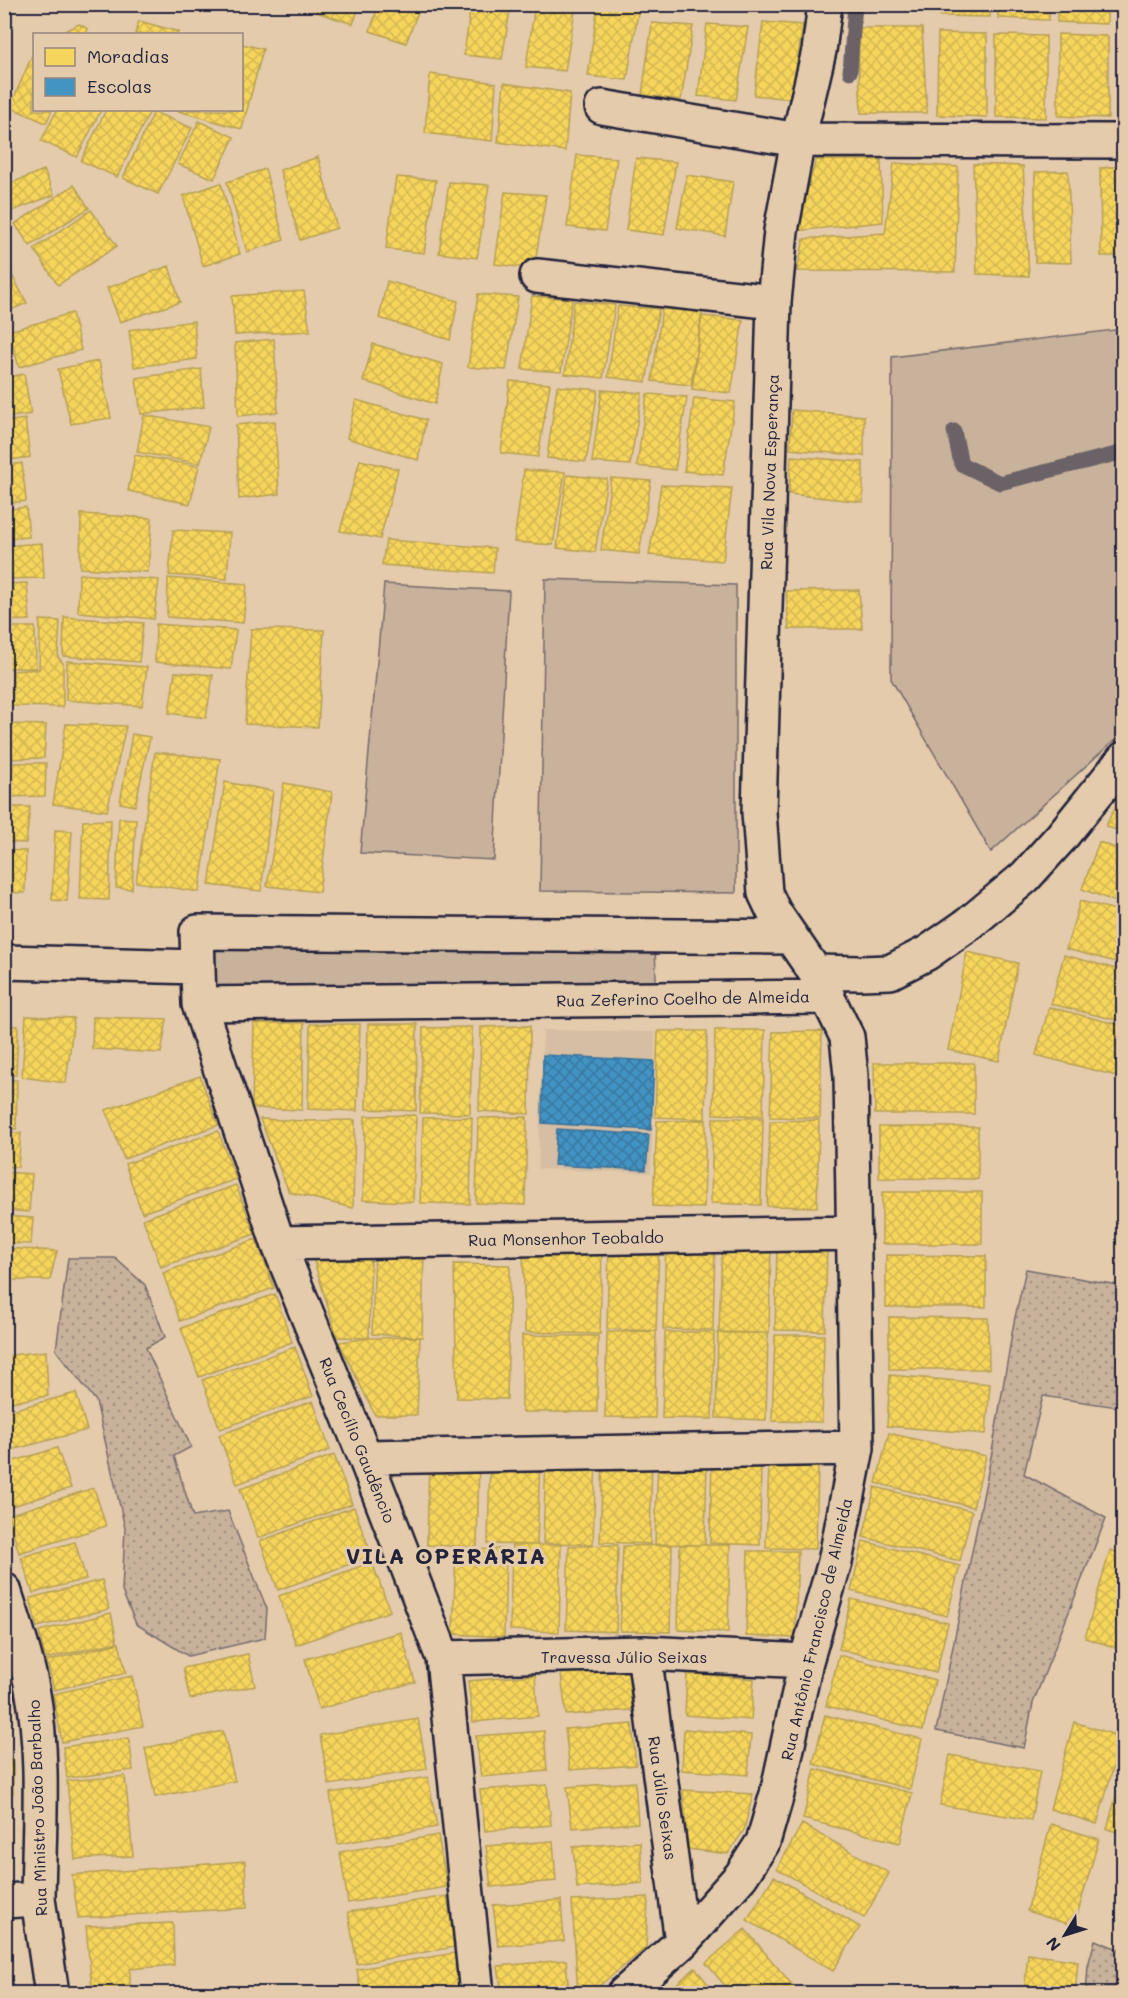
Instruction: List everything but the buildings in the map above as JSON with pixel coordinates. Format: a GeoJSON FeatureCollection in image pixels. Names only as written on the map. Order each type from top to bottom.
{"type":"FeatureCollection","features":[{"type":"Feature","properties":{"kind":"street","name":"Rua Vila Nova Esperança"},"geometry":{"type":"LineString","coordinates":[[790,937],[765,893],[759,812],[774,302],[781,231],[798,140],[819,51],[825,4]]}},
{"type":"Feature","properties":{"kind":"street"},"geometry":{"type":"LineString","coordinates":[[602,107],[798,140],[1124,141]]}},
{"type":"Feature","properties":{"kind":"street"},"geometry":{"type":"LineString","coordinates":[[537,276],[774,302]]}},
{"type":"Feature","properties":{"kind":"street"},"geometry":{"type":"LineString","coordinates":[[822,984],[860,973],[890,972],[927,953],[970,923],[1025,877],[1062,836],[1124,759]]}},
{"type":"Feature","properties":{"kind":"street","name":"Rua Cecílio Gaudêncio"},"geometry":{"type":"LineString","coordinates":[[477,1994],[443,1658],[278,1243],[199,1004],[198,932],[790,937]]}},
{"type":"Feature","properties":{"kind":"street","name":"Rua Zeferino Coelho de Almeida"},"geometry":{"type":"LineString","coordinates":[[790,937],[822,984]]}},
{"type":"Feature","properties":{"kind":"street"},"geometry":{"type":"LineString","coordinates":[[4,962],[198,967]]}},
{"type":"Feature","properties":{"kind":"street","name":"Rua Zeferino Coelho de Almeida"},"geometry":{"type":"LineString","coordinates":[[199,1004],[822,984]]}},
{"type":"Feature","properties":{"kind":"street","name":"Rua Antônio Francisco de Almeida"},"geometry":{"type":"LineString","coordinates":[[624,1994],[682,1942],[741,1876],[763,1842],[777,1794],[806,1661],[835,1562],[857,1448],[851,1076],[847,1037],[822,984]]}},
{"type":"Feature","properties":{"kind":"street","name":"Rua Monsenhor Teobaldo"},"geometry":{"type":"LineString","coordinates":[[278,1243],[854,1233]]}},
{"type":"Feature","properties":{"kind":"street"},"geometry":{"type":"LineString","coordinates":[[365,1457],[857,1448]]}},
{"type":"Feature","properties":{"kind":"street","name":"Rua Ministro João Barbalho"},"geometry":{"type":"LineString","coordinates":[[4,1590],[32,1686],[37,1725],[38,1899],[52,1994]]}},
{"type":"Feature","properties":{"kind":"street","name":"Travessa Júlio Seixas"},"geometry":{"type":"LineString","coordinates":[[443,1658],[644,1653],[806,1661]]}},
{"type":"Feature","properties":{"kind":"street","name":"Rua Júlio Seixas"},"geometry":{"type":"LineString","coordinates":[[644,1653],[682,1942]]}},
{"type":"Feature","properties":{"kind":"street"},"geometry":{"type":"LineString","coordinates":[[4,1901],[38,1899]]}},
{"type":"Feature","properties":{"kind":"shaded area"},"geometry":{"type":"Polygon","coordinates":[[[1123,329],[1123,735],[1109,745],[991,852],[891,679],[892,357],[1123,329]]]}},
{"type":"Feature","properties":{"kind":"shaded area"},"geometry":{"type":"Polygon","coordinates":[[[545,579],[736,585],[736,893],[540,891],[545,579]]]}},
{"type":"Feature","properties":{"kind":"shaded area"},"geometry":{"type":"Polygon","coordinates":[[[384,584],[509,591],[494,860],[360,853],[384,584]]]}},
{"type":"Feature","properties":{"kind":"shaded area"},"geometry":{"type":"Polygon","coordinates":[[[208,941],[655,942],[657,1013],[207,1006],[208,941]]]}},
{"type":"Feature","properties":{"kind":"shaded area"},"geometry":{"type":"Polygon","coordinates":[[[543,1030],[655,1032],[651,1173],[538,1169],[543,1030]]]}},
{"type":"Feature","properties":{"kind":"shaded area"},"geometry":{"type":"Polygon","coordinates":[[[68,1258],[115,1258],[145,1285],[165,1337],[146,1348],[191,1447],[174,1456],[193,1517],[228,1511],[267,1609],[265,1638],[188,1656],[136,1624],[122,1591],[125,1528],[96,1401],[56,1350],[68,1258]]]}},
{"type":"Feature","properties":{"kind":"shaded area"},"geometry":{"type":"Polygon","coordinates":[[[1026,1269],[1123,1286],[1124,1408],[1043,1396],[1024,1474],[1106,1518],[1033,1703],[1024,1748],[936,1731],[1026,1269]]]}},
{"type":"Feature","properties":{"kind":"shaded area"},"geometry":{"type":"Polygon","coordinates":[[[1095,1940],[1123,1951],[1123,1993],[1086,1993],[1088,1966],[1095,1940]]]}},
{"type":"Feature","properties":{"kind":"waterway"},"geometry":{"type":"LineString","coordinates":[[850,72],[855,4]]}},
{"type":"Feature","properties":{"kind":"waterway"},"geometry":{"type":"LineString","coordinates":[[954,431],[961,464],[1000,483],[1124,452]]}},
{"type":"Feature","properties":{"kind":"district","name":"VILA OPERÁRIA"},"geometry":{"type":"Point","coordinates":[446,1555]}}]}
